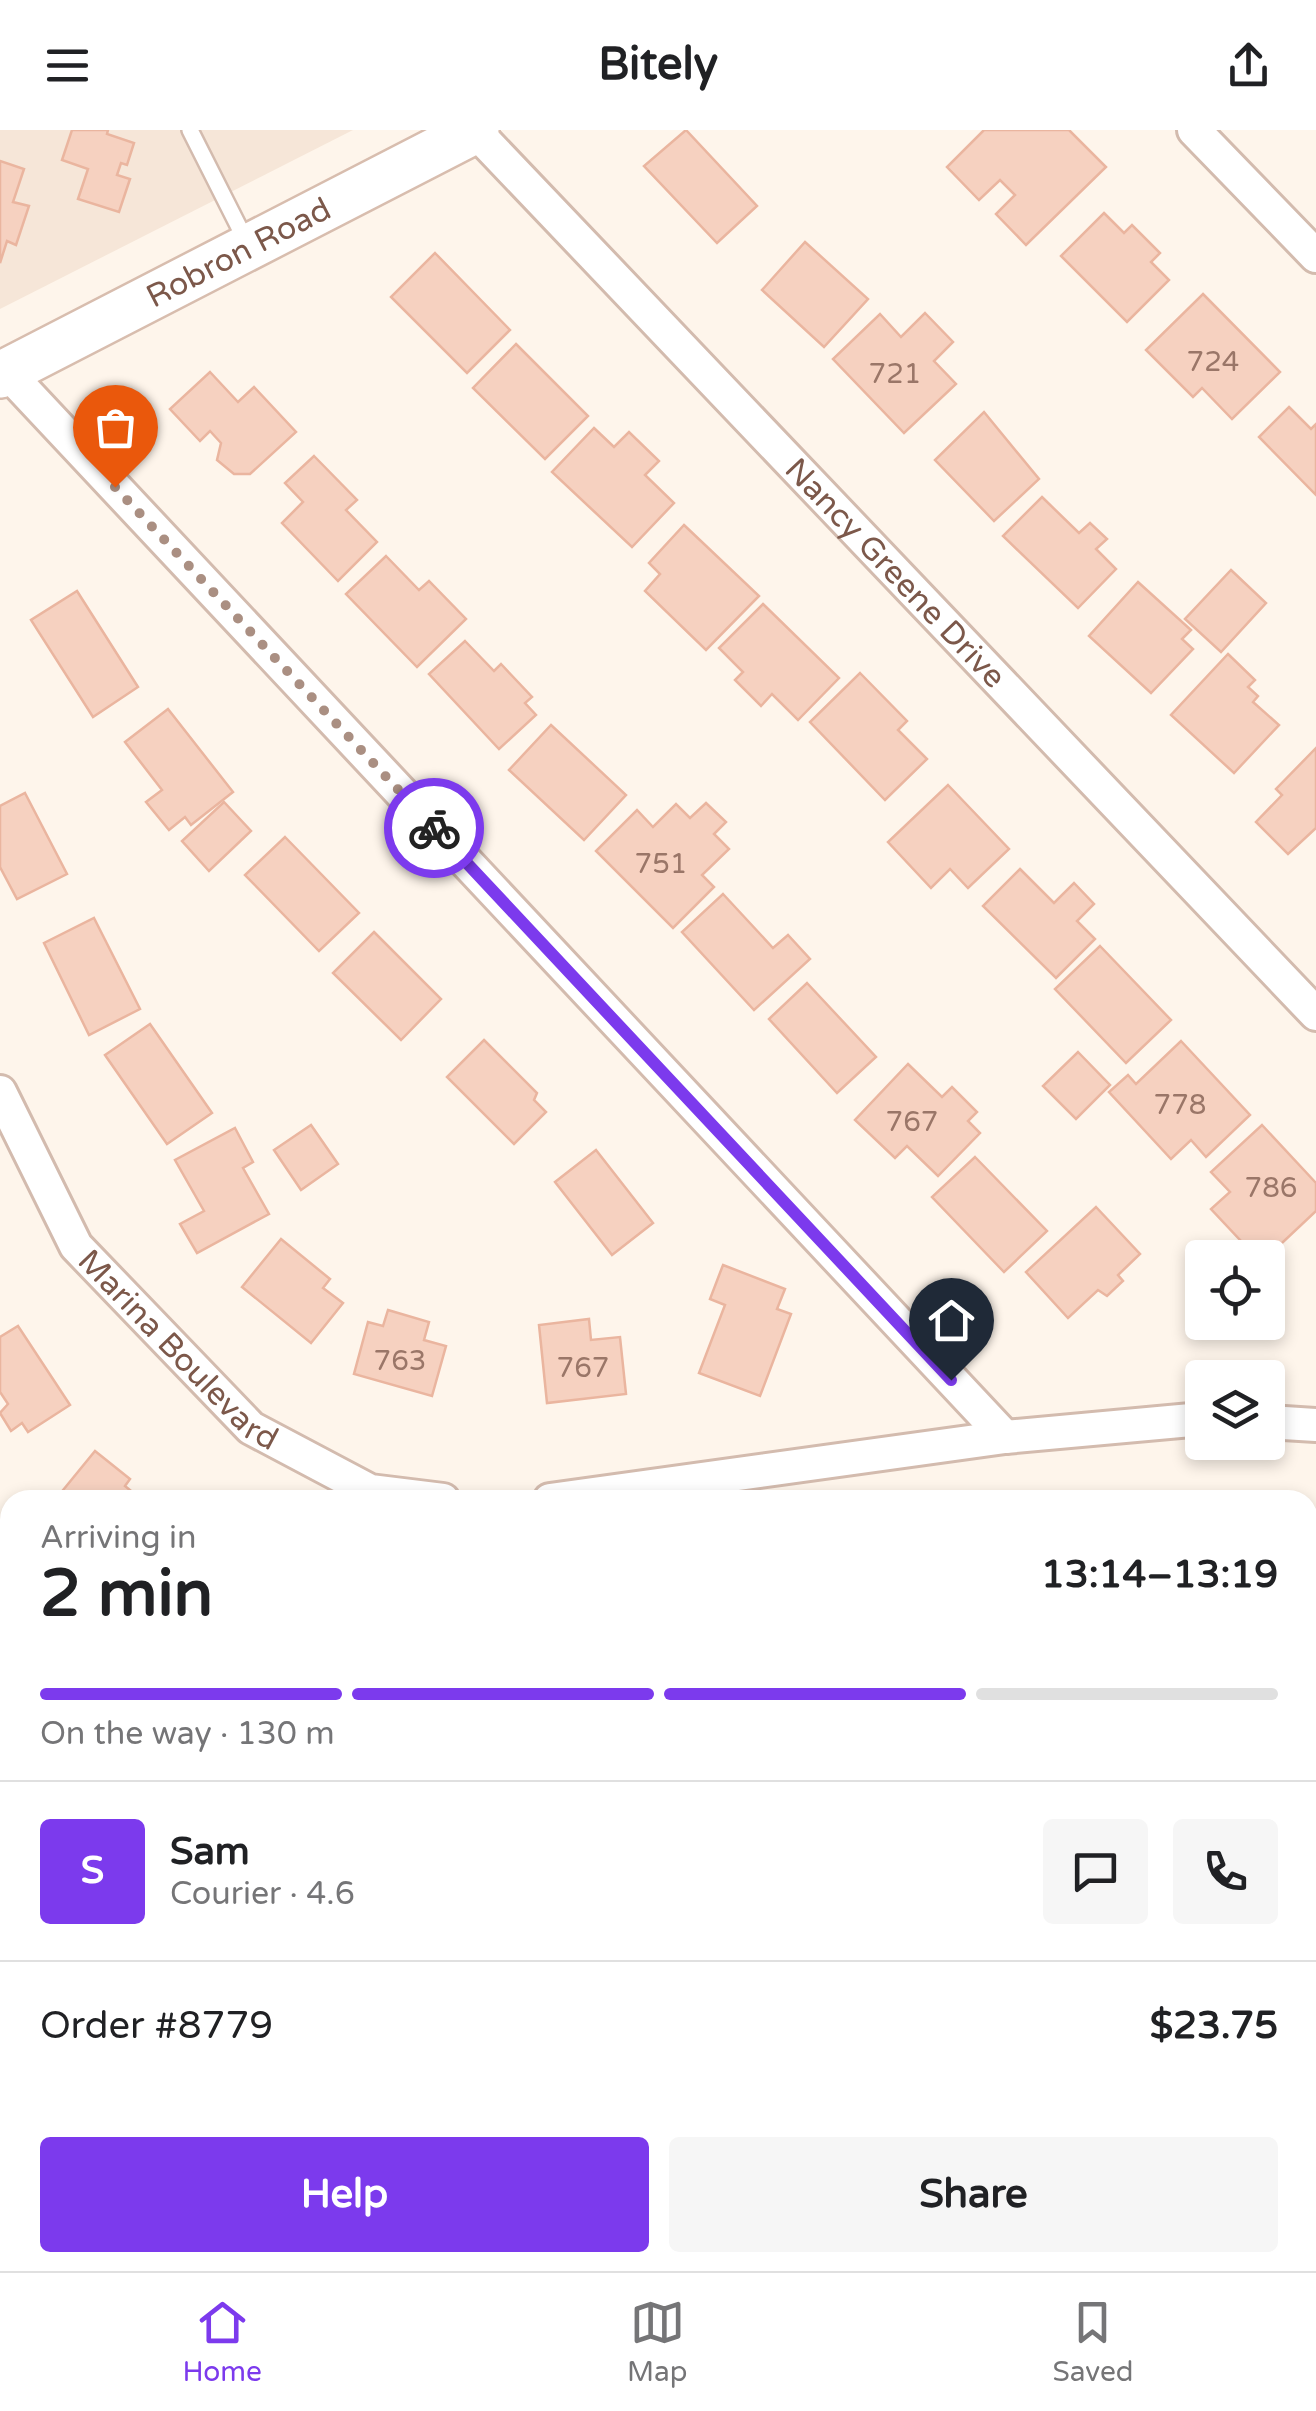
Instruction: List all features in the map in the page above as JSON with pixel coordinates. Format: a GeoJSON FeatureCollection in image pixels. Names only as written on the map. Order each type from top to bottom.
{"type":"FeatureCollection","features":[{"type":"Feature","properties":{"kind":"street","name":"Robron Road"},"geometry":{"type":"LineString","coordinates":[[4,374],[476,130]]}},
{"type":"Feature","properties":{"kind":"street","name":"Nancy Greene Drive"},"geometry":{"type":"LineString","coordinates":[[476,130],[1316,1014]]}},
{"type":"Feature","properties":{"kind":"street"},"geometry":{"type":"LineString","coordinates":[[1194,130],[1316,256]]}},
{"type":"Feature","properties":{"kind":"street"},"geometry":{"type":"LineString","coordinates":[[4,374],[1005,1437]]}},
{"type":"Feature","properties":{"kind":"street","name":"Marina Boulevard"},"geometry":{"type":"LineString","coordinates":[[0,1092],[76,1246],[250,1428],[368,1490]]}},
{"type":"Feature","properties":{"kind":"street"},"geometry":{"type":"LineString","coordinates":[[622,1490],[1005,1437],[1185,1421]]}},
{"type":"Feature","properties":{"kind":"street"},"geometry":{"type":"LineString","coordinates":[[1285,1423],[1316,1425]]}},
{"type":"Feature","properties":{"kind":"lane"},"geometry":{"type":"LineString","coordinates":[[190,130],[250,248]]}},
{"type":"Feature","properties":{"kind":"shaded area"},"geometry":{"type":"Polygon","coordinates":[[[0,130],[353,130],[0,309],[0,130]]]}},
{"type":"Feature","properties":{"kind":"building"},"geometry":{"type":"Polygon","coordinates":[[[72,130],[108,130],[107,134],[134,143],[127,165],[121,163],[117,175],[130,179],[119,212],[78,199],[88,169],[62,160],[72,130]]]}},
{"type":"Feature","properties":{"kind":"building"},"geometry":{"type":"Polygon","coordinates":[[[686,130],[757,206],[717,243],[644,166],[686,130]]]}},
{"type":"Feature","properties":{"kind":"building"},"geometry":{"type":"Polygon","coordinates":[[[984,130],[1069,130],[1106,167],[1026,245],[996,214],[1015,195],[1000,180],[979,200],[947,167],[984,130]]]}},
{"type":"Feature","properties":{"kind":"building"},"geometry":{"type":"Polygon","coordinates":[[[0,161],[24,169],[13,202],[29,206],[16,245],[7,241],[0,263],[0,161]]]}},
{"type":"Feature","properties":{"kind":"building"},"geometry":{"type":"Polygon","coordinates":[[[1104,213],[1124,233],[1132,225],[1160,253],[1151,262],[1169,280],[1127,322],[1061,256],[1104,213]]]}},
{"type":"Feature","properties":{"kind":"building"},"geometry":{"type":"Polygon","coordinates":[[[805,242],[868,299],[824,347],[762,290],[805,242]]]}},
{"type":"Feature","properties":{"kind":"building"},"geometry":{"type":"Polygon","coordinates":[[[435,253],[510,330],[467,373],[391,297],[435,253]]]}},
{"type":"Feature","properties":{"kind":"building"},"geometry":{"type":"Polygon","coordinates":[[[1203,294],[1280,372],[1232,419],[1202,388],[1193,397],[1146,350],[1203,294]]]}},
{"type":"Feature","properties":{"kind":"building"},"geometry":{"type":"Polygon","coordinates":[[[925,313],[953,342],[934,361],[956,384],[904,433],[833,359],[880,314],[901,337],[925,313]]]}},
{"type":"Feature","properties":{"kind":"building"},"geometry":{"type":"Polygon","coordinates":[[[516,344],[588,416],[545,459],[473,388],[516,344]]]}},
{"type":"Feature","properties":{"kind":"building"},"geometry":{"type":"Polygon","coordinates":[[[210,372],[238,402],[254,387],[296,432],[250,474],[234,474],[217,460],[221,443],[210,431],[200,441],[170,409],[210,372]]]}},
{"type":"Feature","properties":{"kind":"building"},"geometry":{"type":"Polygon","coordinates":[[[1289,407],[1311,429],[1316,424],[1316,495],[1259,437],[1289,407]]]}},
{"type":"Feature","properties":{"kind":"building"},"geometry":{"type":"Polygon","coordinates":[[[984,412],[1039,479],[994,521],[935,460],[984,412]]]}},
{"type":"Feature","properties":{"kind":"building"},"geometry":{"type":"Polygon","coordinates":[[[594,428],[614,447],[629,432],[659,461],[645,475],[674,503],[632,547],[552,472],[594,428]]]}},
{"type":"Feature","properties":{"kind":"building"},"geometry":{"type":"Polygon","coordinates":[[[314,456],[357,500],[346,510],[377,542],[338,581],[282,523],[303,502],[285,483],[314,456]]]}},
{"type":"Feature","properties":{"kind":"building"},"geometry":{"type":"Polygon","coordinates":[[[1042,497],[1079,533],[1090,523],[1107,539],[1096,549],[1116,569],[1078,608],[1003,536],[1042,497]]]}},
{"type":"Feature","properties":{"kind":"building"},"geometry":{"type":"Polygon","coordinates":[[[684,525],[759,596],[706,650],[645,591],[660,574],[649,563],[684,525]]]}},
{"type":"Feature","properties":{"kind":"building"},"geometry":{"type":"Polygon","coordinates":[[[386,556],[419,590],[429,581],[466,619],[417,667],[346,594],[386,556]]]}},
{"type":"Feature","properties":{"kind":"building"},"geometry":{"type":"Polygon","coordinates":[[[1231,570],[1266,603],[1221,652],[1185,619],[1231,570]]]}},
{"type":"Feature","properties":{"kind":"building"},"geometry":{"type":"Polygon","coordinates":[[[1138,582],[1191,630],[1182,639],[1193,649],[1151,693],[1089,636],[1138,582]]]}},
{"type":"Feature","properties":{"kind":"building"},"geometry":{"type":"Polygon","coordinates":[[[77,591],[138,687],[93,717],[31,620],[77,591]]]}},
{"type":"Feature","properties":{"kind":"building"},"geometry":{"type":"Polygon","coordinates":[[[763,604],[839,678],[798,720],[772,694],[761,706],[735,680],[743,672],[719,648],[763,604]]]}},
{"type":"Feature","properties":{"kind":"building"},"geometry":{"type":"Polygon","coordinates":[[[465,641],[494,671],[501,664],[532,697],[525,703],[536,715],[499,749],[429,674],[465,641]]]}},
{"type":"Feature","properties":{"kind":"building"},"geometry":{"type":"Polygon","coordinates":[[[1228,654],[1255,680],[1248,687],[1258,696],[1253,702],[1279,725],[1234,773],[1171,715],[1228,654]]]}},
{"type":"Feature","properties":{"kind":"building"},"geometry":{"type":"Polygon","coordinates":[[[860,673],[907,721],[898,730],[927,759],[885,800],[810,722],[860,673]]]}},
{"type":"Feature","properties":{"kind":"building"},"geometry":{"type":"Polygon","coordinates":[[[168,709],[233,792],[191,825],[185,817],[169,830],[146,802],[162,790],[125,742],[168,709]]]}},
{"type":"Feature","properties":{"kind":"building"},"geometry":{"type":"Polygon","coordinates":[[[551,725],[626,795],[584,840],[509,770],[551,725]]]}},
{"type":"Feature","properties":{"kind":"building"},"geometry":{"type":"Polygon","coordinates":[[[1316,748],[1316,828],[1288,854],[1256,822],[1282,795],[1276,789],[1316,748]]]}},
{"type":"Feature","properties":{"kind":"building"},"geometry":{"type":"Polygon","coordinates":[[[948,785],[1009,849],[968,888],[950,869],[931,888],[888,842],[948,785]]]}},
{"type":"Feature","properties":{"kind":"building"},"geometry":{"type":"Polygon","coordinates":[[[25,793],[67,874],[17,899],[0,867],[0,806],[25,793]]]}},
{"type":"Feature","properties":{"kind":"building"},"geometry":{"type":"Polygon","coordinates":[[[224,802],[251,831],[209,871],[182,841],[224,802]]]}},
{"type":"Feature","properties":{"kind":"building"},"geometry":{"type":"Polygon","coordinates":[[[706,803],[726,822],[714,834],[729,849],[702,875],[714,887],[673,928],[596,851],[637,810],[653,827],[676,804],[690,818],[706,803]]]}},
{"type":"Feature","properties":{"kind":"building"},"geometry":{"type":"Polygon","coordinates":[[[285,837],[359,913],[319,951],[245,875],[285,837]]]}},
{"type":"Feature","properties":{"kind":"building"},"geometry":{"type":"Polygon","coordinates":[[[1020,869],[1054,903],[1074,883],[1094,904],[1077,921],[1095,939],[1056,978],[983,906],[1020,869]]]}},
{"type":"Feature","properties":{"kind":"building"},"geometry":{"type":"Polygon","coordinates":[[[723,894],[773,948],[788,935],[810,959],[754,1010],[682,932],[723,894]]]}},
{"type":"Feature","properties":{"kind":"building"},"geometry":{"type":"Polygon","coordinates":[[[94,918],[140,1009],[89,1035],[44,943],[94,918]]]}},
{"type":"Feature","properties":{"kind":"building"},"geometry":{"type":"Polygon","coordinates":[[[374,932],[441,999],[401,1040],[333,973],[374,932]]]}},
{"type":"Feature","properties":{"kind":"building"},"geometry":{"type":"Polygon","coordinates":[[[1100,946],[1171,1020],[1126,1063],[1055,989],[1100,946]]]}},
{"type":"Feature","properties":{"kind":"building"},"geometry":{"type":"Polygon","coordinates":[[[807,983],[876,1057],[837,1093],[769,1019],[807,983]]]}},
{"type":"Feature","properties":{"kind":"building"},"geometry":{"type":"Polygon","coordinates":[[[150,1024],[212,1113],[167,1144],[105,1055],[150,1024]]]}},
{"type":"Feature","properties":{"kind":"building"},"geometry":{"type":"Polygon","coordinates":[[[484,1040],[537,1093],[534,1100],[546,1112],[514,1144],[447,1077],[484,1040]]]}},
{"type":"Feature","properties":{"kind":"building"},"geometry":{"type":"Polygon","coordinates":[[[1181,1041],[1250,1115],[1206,1157],[1191,1140],[1171,1159],[1109,1092],[1128,1075],[1136,1084],[1181,1041]]]}},
{"type":"Feature","properties":{"kind":"building"},"geometry":{"type":"Polygon","coordinates":[[[1078,1052],[1110,1085],[1076,1119],[1043,1086],[1078,1052]]]}},
{"type":"Feature","properties":{"kind":"building"},"geometry":{"type":"Polygon","coordinates":[[[908,1064],[942,1097],[952,1087],[977,1112],[968,1121],[980,1133],[938,1176],[907,1146],[895,1158],[855,1120],[908,1064]]]}},
{"type":"Feature","properties":{"kind":"building"},"geometry":{"type":"Polygon","coordinates":[[[311,1125],[338,1164],[301,1190],[274,1150],[311,1125]]]}},
{"type":"Feature","properties":{"kind":"building"},"geometry":{"type":"Polygon","coordinates":[[[1262,1125],[1316,1183],[1316,1211],[1285,1240],[1240,1240],[1211,1209],[1230,1192],[1211,1172],[1262,1125]]]}},
{"type":"Feature","properties":{"kind":"building"},"geometry":{"type":"Polygon","coordinates":[[[235,1128],[253,1162],[243,1168],[269,1214],[197,1253],[180,1224],[204,1211],[175,1160],[235,1128]]]}},
{"type":"Feature","properties":{"kind":"building"},"geometry":{"type":"Polygon","coordinates":[[[596,1150],[653,1223],[612,1255],[555,1182],[596,1150]]]}},
{"type":"Feature","properties":{"kind":"building"},"geometry":{"type":"Polygon","coordinates":[[[975,1157],[1047,1231],[1004,1272],[932,1197],[975,1157]]]}},
{"type":"Feature","properties":{"kind":"building"},"geometry":{"type":"Polygon","coordinates":[[[1096,1207],[1140,1254],[1118,1275],[1123,1281],[1107,1296],[1098,1290],[1068,1318],[1026,1272],[1096,1207]]]}},
{"type":"Feature","properties":{"kind":"building"},"geometry":{"type":"Polygon","coordinates":[[[281,1239],[330,1279],[323,1288],[343,1303],[311,1343],[242,1287],[281,1239]]]}},
{"type":"Feature","properties":{"kind":"building"},"geometry":{"type":"Polygon","coordinates":[[[723,1265],[785,1289],[777,1309],[791,1314],[760,1396],[699,1373],[725,1305],[710,1299],[723,1265]]]}},
{"type":"Feature","properties":{"kind":"building"},"geometry":{"type":"Polygon","coordinates":[[[388,1310],[429,1322],[424,1340],[446,1346],[432,1396],[354,1374],[368,1322],[383,1326],[388,1310]]]}},
{"type":"Feature","properties":{"kind":"building"},"geometry":{"type":"Polygon","coordinates":[[[589,1319],[591,1340],[620,1337],[626,1394],[547,1403],[539,1325],[589,1319]]]}},
{"type":"Feature","properties":{"kind":"building"},"geometry":{"type":"Polygon","coordinates":[[[18,1326],[70,1405],[28,1432],[22,1423],[11,1431],[0,1413],[8,1404],[0,1392],[0,1337],[18,1326]]]}},
{"type":"Feature","properties":{"kind":"building"},"geometry":{"type":"Polygon","coordinates":[[[95,1451],[130,1479],[125,1486],[130,1490],[63,1490],[95,1451]]]}},
{"type":"Feature","properties":{"kind":"way so far"},"geometry":{"type":"LineString","coordinates":[[115,487],[434,828]]}},
{"type":"Feature","properties":{"kind":"route"},"geometry":{"type":"LineString","coordinates":[[434,828],[951,1380]]}}]}
